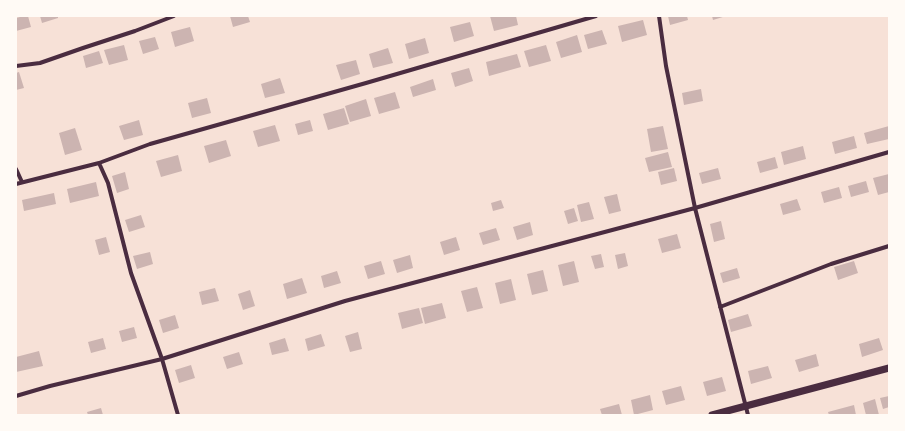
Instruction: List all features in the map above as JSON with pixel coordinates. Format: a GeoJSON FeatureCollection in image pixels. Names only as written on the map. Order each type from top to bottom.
{"type":"FeatureCollection","features":[{"type":"Feature","properties":{"kind":"main road"},"geometry":{"type":"LineString","coordinates":[[712,415],[889,368]]}},
{"type":"Feature","properties":{"kind":"street"},"geometry":{"type":"LineString","coordinates":[[16,66],[40,63],[135,32],[174,16]]}},
{"type":"Feature","properties":{"kind":"street"},"geometry":{"type":"LineString","coordinates":[[16,184],[99,163],[150,144],[596,16]]}},
{"type":"Feature","properties":{"kind":"street"},"geometry":{"type":"LineString","coordinates":[[659,16],[666,66],[695,208],[748,415]]}},
{"type":"Feature","properties":{"kind":"street"},"geometry":{"type":"LineString","coordinates":[[16,396],[50,386],[162,359],[345,301],[695,208],[889,152]]}},
{"type":"Feature","properties":{"kind":"street"},"geometry":{"type":"LineString","coordinates":[[99,163],[108,183],[131,273],[162,359],[178,415]]}},
{"type":"Feature","properties":{"kind":"street"},"geometry":{"type":"LineString","coordinates":[[16,169],[22,182]]}},
{"type":"Feature","properties":{"kind":"street"},"geometry":{"type":"LineString","coordinates":[[720,307],[831,264],[889,246]]}},
{"type":"Feature","properties":{"kind":"building"},"geometry":{"type":"Polygon","coordinates":[[[28,16],[31,27],[16,31],[16,18],[28,16]]]}},
{"type":"Feature","properties":{"kind":"building"},"geometry":{"type":"Polygon","coordinates":[[[40,16],[58,16],[58,18],[42,23],[40,16]]]}},
{"type":"Feature","properties":{"kind":"building"},"geometry":{"type":"Polygon","coordinates":[[[230,16],[248,16],[250,22],[233,27],[230,16]]]}},
{"type":"Feature","properties":{"kind":"building"},"geometry":{"type":"Polygon","coordinates":[[[490,16],[516,16],[518,25],[494,31],[490,16]]]}},
{"type":"Feature","properties":{"kind":"building"},"geometry":{"type":"Polygon","coordinates":[[[668,16],[687,16],[688,20],[670,25],[668,16]]]}},
{"type":"Feature","properties":{"kind":"building"},"geometry":{"type":"Polygon","coordinates":[[[712,16],[726,16],[713,20],[712,16]]]}},
{"type":"Feature","properties":{"kind":"building"},"geometry":{"type":"Polygon","coordinates":[[[643,20],[647,35],[622,42],[618,26],[643,20]]]}},
{"type":"Feature","properties":{"kind":"building"},"geometry":{"type":"Polygon","coordinates":[[[470,22],[474,36],[454,42],[450,27],[470,22]]]}},
{"type":"Feature","properties":{"kind":"building"},"geometry":{"type":"Polygon","coordinates":[[[190,27],[194,41],[175,47],[171,32],[190,27]]]}},
{"type":"Feature","properties":{"kind":"building"},"geometry":{"type":"Polygon","coordinates":[[[602,30],[607,44],[588,49],[584,35],[602,30]]]}},
{"type":"Feature","properties":{"kind":"building"},"geometry":{"type":"Polygon","coordinates":[[[577,35],[582,52],[561,58],[556,42],[577,35]]]}},
{"type":"Feature","properties":{"kind":"building"},"geometry":{"type":"Polygon","coordinates":[[[155,37],[159,49],[143,54],[139,41],[155,37]]]}},
{"type":"Feature","properties":{"kind":"building"},"geometry":{"type":"Polygon","coordinates":[[[425,38],[429,53],[409,59],[405,44],[425,38]]]}},
{"type":"Feature","properties":{"kind":"building"},"geometry":{"type":"Polygon","coordinates":[[[124,45],[128,60],[109,65],[104,50],[124,45]]]}},
{"type":"Feature","properties":{"kind":"building"},"geometry":{"type":"Polygon","coordinates":[[[546,45],[551,61],[529,67],[524,51],[546,45]]]}},
{"type":"Feature","properties":{"kind":"building"},"geometry":{"type":"Polygon","coordinates":[[[388,48],[393,63],[373,68],[369,54],[388,48]]]}},
{"type":"Feature","properties":{"kind":"building"},"geometry":{"type":"Polygon","coordinates":[[[99,51],[103,63],[86,68],[83,56],[99,51]]]}},
{"type":"Feature","properties":{"kind":"building"},"geometry":{"type":"Polygon","coordinates":[[[517,54],[521,67],[489,76],[486,62],[517,54]]]}},
{"type":"Feature","properties":{"kind":"building"},"geometry":{"type":"Polygon","coordinates":[[[356,60],[360,74],[341,80],[336,65],[356,60]]]}},
{"type":"Feature","properties":{"kind":"building"},"geometry":{"type":"Polygon","coordinates":[[[469,68],[473,81],[455,87],[451,73],[469,68]]]}},
{"type":"Feature","properties":{"kind":"building"},"geometry":{"type":"Polygon","coordinates":[[[19,72],[24,88],[16,90],[16,73],[19,72]]]}},
{"type":"Feature","properties":{"kind":"building"},"geometry":{"type":"Polygon","coordinates":[[[280,78],[285,93],[265,98],[261,84],[280,78]]]}},
{"type":"Feature","properties":{"kind":"building"},"geometry":{"type":"Polygon","coordinates":[[[433,79],[436,90],[413,97],[410,87],[433,79]]]}},
{"type":"Feature","properties":{"kind":"building"},"geometry":{"type":"Polygon","coordinates":[[[701,89],[703,101],[684,105],[682,93],[701,89]]]}},
{"type":"Feature","properties":{"kind":"building"},"geometry":{"type":"Polygon","coordinates":[[[395,92],[400,108],[379,114],[374,98],[395,92]]]}},
{"type":"Feature","properties":{"kind":"building"},"geometry":{"type":"Polygon","coordinates":[[[207,98],[211,113],[192,118],[188,103],[207,98]]]}},
{"type":"Feature","properties":{"kind":"building"},"geometry":{"type":"Polygon","coordinates":[[[366,99],[371,116],[350,122],[345,106],[366,99]]]}},
{"type":"Feature","properties":{"kind":"building"},"geometry":{"type":"Polygon","coordinates":[[[344,108],[349,124],[328,130],[323,114],[344,108]]]}},
{"type":"Feature","properties":{"kind":"building"},"geometry":{"type":"Polygon","coordinates":[[[139,120],[143,135],[124,140],[119,126],[139,120]]]}},
{"type":"Feature","properties":{"kind":"building"},"geometry":{"type":"Polygon","coordinates":[[[310,120],[313,131],[298,135],[295,124],[310,120]]]}},
{"type":"Feature","properties":{"kind":"building"},"geometry":{"type":"Polygon","coordinates":[[[275,125],[280,141],[258,147],[253,131],[275,125]]]}},
{"type":"Feature","properties":{"kind":"building"},"geometry":{"type":"Polygon","coordinates":[[[663,126],[668,149],[651,152],[647,129],[663,126]]]}},
{"type":"Feature","properties":{"kind":"building"},"geometry":{"type":"Polygon","coordinates":[[[889,126],[889,139],[867,144],[864,133],[889,126]]]}},
{"type":"Feature","properties":{"kind":"building"},"geometry":{"type":"Polygon","coordinates":[[[75,128],[82,150],[65,155],[59,133],[75,128]]]}},
{"type":"Feature","properties":{"kind":"building"},"geometry":{"type":"Polygon","coordinates":[[[854,136],[857,148],[835,154],[832,142],[854,136]]]}},
{"type":"Feature","properties":{"kind":"building"},"geometry":{"type":"Polygon","coordinates":[[[226,140],[231,156],[209,163],[204,146],[226,140]]]}},
{"type":"Feature","properties":{"kind":"building"},"geometry":{"type":"Polygon","coordinates":[[[803,146],[806,159],[784,165],[781,152],[803,146]]]}},
{"type":"Feature","properties":{"kind":"building"},"geometry":{"type":"Polygon","coordinates":[[[668,152],[672,167],[649,172],[645,158],[668,152]]]}},
{"type":"Feature","properties":{"kind":"building"},"geometry":{"type":"Polygon","coordinates":[[[178,155],[182,171],[161,177],[156,161],[178,155]]]}},
{"type":"Feature","properties":{"kind":"building"},"geometry":{"type":"Polygon","coordinates":[[[775,157],[778,168],[760,173],[757,162],[775,157]]]}},
{"type":"Feature","properties":{"kind":"building"},"geometry":{"type":"Polygon","coordinates":[[[674,168],[677,181],[661,185],[658,172],[674,168]]]}},
{"type":"Feature","properties":{"kind":"building"},"geometry":{"type":"Polygon","coordinates":[[[718,168],[721,179],[702,184],[699,173],[718,168]]]}},
{"type":"Feature","properties":{"kind":"building"},"geometry":{"type":"Polygon","coordinates":[[[125,172],[129,189],[117,193],[112,176],[125,172]]]}},
{"type":"Feature","properties":{"kind":"building"},"geometry":{"type":"Polygon","coordinates":[[[889,174],[889,192],[878,195],[873,178],[889,174]]]}},
{"type":"Feature","properties":{"kind":"building"},"geometry":{"type":"Polygon","coordinates":[[[866,181],[869,192],[851,197],[848,186],[866,181]]]}},
{"type":"Feature","properties":{"kind":"building"},"geometry":{"type":"Polygon","coordinates":[[[96,182],[99,196],[70,203],[67,189],[96,182]]]}},
{"type":"Feature","properties":{"kind":"building"},"geometry":{"type":"Polygon","coordinates":[[[839,187],[842,198],[824,203],[821,192],[839,187]]]}},
{"type":"Feature","properties":{"kind":"building"},"geometry":{"type":"Polygon","coordinates":[[[54,193],[56,204],[24,211],[22,200],[54,193]]]}},
{"type":"Feature","properties":{"kind":"building"},"geometry":{"type":"Polygon","coordinates":[[[617,194],[621,211],[609,214],[604,197],[617,194]]]}},
{"type":"Feature","properties":{"kind":"building"},"geometry":{"type":"Polygon","coordinates":[[[797,199],[801,210],[783,215],[780,204],[797,199]]]}},
{"type":"Feature","properties":{"kind":"building"},"geometry":{"type":"Polygon","coordinates":[[[501,200],[504,208],[493,211],[491,203],[501,200]]]}},
{"type":"Feature","properties":{"kind":"building"},"geometry":{"type":"Polygon","coordinates":[[[589,202],[594,219],[581,222],[577,205],[589,202]]]}},
{"type":"Feature","properties":{"kind":"building"},"geometry":{"type":"Polygon","coordinates":[[[574,208],[578,221],[568,224],[564,211],[574,208]]]}},
{"type":"Feature","properties":{"kind":"building"},"geometry":{"type":"Polygon","coordinates":[[[141,215],[145,227],[129,232],[125,220],[141,215]]]}},
{"type":"Feature","properties":{"kind":"building"},"geometry":{"type":"Polygon","coordinates":[[[721,221],[725,239],[714,242],[710,224],[721,221]]]}},
{"type":"Feature","properties":{"kind":"building"},"geometry":{"type":"Polygon","coordinates":[[[530,222],[533,235],[517,240],[513,227],[530,222]]]}},
{"type":"Feature","properties":{"kind":"building"},"geometry":{"type":"Polygon","coordinates":[[[496,228],[500,240],[483,245],[479,233],[496,228]]]}},
{"type":"Feature","properties":{"kind":"building"},"geometry":{"type":"Polygon","coordinates":[[[677,234],[681,248],[662,253],[658,239],[677,234]]]}},
{"type":"Feature","properties":{"kind":"building"},"geometry":{"type":"Polygon","coordinates":[[[106,237],[110,252],[99,255],[95,240],[106,237]]]}},
{"type":"Feature","properties":{"kind":"building"},"geometry":{"type":"Polygon","coordinates":[[[456,237],[460,250],[444,255],[440,242],[456,237]]]}},
{"type":"Feature","properties":{"kind":"building"},"geometry":{"type":"Polygon","coordinates":[[[150,252],[153,264],[137,269],[133,256],[150,252]]]}},
{"type":"Feature","properties":{"kind":"building"},"geometry":{"type":"Polygon","coordinates":[[[625,253],[628,266],[618,269],[615,255],[625,253]]]}},
{"type":"Feature","properties":{"kind":"building"},"geometry":{"type":"Polygon","coordinates":[[[601,254],[604,267],[595,269],[591,256],[601,254]]]}},
{"type":"Feature","properties":{"kind":"building"},"geometry":{"type":"Polygon","coordinates":[[[410,255],[413,268],[397,273],[393,260],[410,255]]]}},
{"type":"Feature","properties":{"kind":"building"},"geometry":{"type":"Polygon","coordinates":[[[381,261],[385,274],[368,279],[364,266],[381,261]]]}},
{"type":"Feature","properties":{"kind":"building"},"geometry":{"type":"Polygon","coordinates":[[[574,261],[579,282],[563,286],[558,265],[574,261]]]}},
{"type":"Feature","properties":{"kind":"building"},"geometry":{"type":"Polygon","coordinates":[[[854,261],[858,273],[838,280],[834,267],[854,261]]]}},
{"type":"Feature","properties":{"kind":"building"},"geometry":{"type":"Polygon","coordinates":[[[737,268],[740,278],[723,283],[720,273],[737,268]]]}},
{"type":"Feature","properties":{"kind":"building"},"geometry":{"type":"Polygon","coordinates":[[[543,270],[548,291],[532,295],[527,274],[543,270]]]}},
{"type":"Feature","properties":{"kind":"building"},"geometry":{"type":"Polygon","coordinates":[[[337,271],[341,283],[324,288],[321,276],[337,271]]]}},
{"type":"Feature","properties":{"kind":"building"},"geometry":{"type":"Polygon","coordinates":[[[302,278],[307,293],[287,299],[283,284],[302,278]]]}},
{"type":"Feature","properties":{"kind":"building"},"geometry":{"type":"Polygon","coordinates":[[[511,279],[516,300],[500,304],[495,283],[511,279]]]}},
{"type":"Feature","properties":{"kind":"building"},"geometry":{"type":"Polygon","coordinates":[[[477,287],[483,308],[467,312],[461,291],[477,287]]]}},
{"type":"Feature","properties":{"kind":"building"},"geometry":{"type":"Polygon","coordinates":[[[215,288],[219,301],[202,305],[199,292],[215,288]]]}},
{"type":"Feature","properties":{"kind":"building"},"geometry":{"type":"Polygon","coordinates":[[[250,290],[255,306],[243,310],[238,294],[250,290]]]}},
{"type":"Feature","properties":{"kind":"building"},"geometry":{"type":"Polygon","coordinates":[[[442,303],[446,318],[425,324],[421,308],[442,303]]]}},
{"type":"Feature","properties":{"kind":"building"},"geometry":{"type":"Polygon","coordinates":[[[419,308],[423,323],[402,329],[398,313],[419,308]]]}},
{"type":"Feature","properties":{"kind":"building"},"geometry":{"type":"Polygon","coordinates":[[[748,314],[752,326],[731,332],[728,320],[748,314]]]}},
{"type":"Feature","properties":{"kind":"building"},"geometry":{"type":"Polygon","coordinates":[[[175,315],[179,328],[163,333],[159,320],[175,315]]]}},
{"type":"Feature","properties":{"kind":"building"},"geometry":{"type":"Polygon","coordinates":[[[134,327],[137,338],[122,342],[119,331],[134,327]]]}},
{"type":"Feature","properties":{"kind":"building"},"geometry":{"type":"Polygon","coordinates":[[[358,332],[362,349],[350,352],[345,336],[358,332]]]}},
{"type":"Feature","properties":{"kind":"building"},"geometry":{"type":"Polygon","coordinates":[[[321,334],[325,346],[308,351],[305,339],[321,334]]]}},
{"type":"Feature","properties":{"kind":"building"},"geometry":{"type":"Polygon","coordinates":[[[103,338],[106,349],[91,353],[88,342],[103,338]]]}},
{"type":"Feature","properties":{"kind":"building"},"geometry":{"type":"Polygon","coordinates":[[[285,338],[289,351],[272,355],[269,343],[285,338]]]}},
{"type":"Feature","properties":{"kind":"building"},"geometry":{"type":"Polygon","coordinates":[[[879,338],[883,350],[862,357],[859,344],[879,338]]]}},
{"type":"Feature","properties":{"kind":"building"},"geometry":{"type":"Polygon","coordinates":[[[39,351],[43,366],[16,372],[16,357],[39,351]]]}},
{"type":"Feature","properties":{"kind":"building"},"geometry":{"type":"Polygon","coordinates":[[[239,352],[243,364],[227,369],[223,357],[239,352]]]}},
{"type":"Feature","properties":{"kind":"building"},"geometry":{"type":"Polygon","coordinates":[[[816,354],[819,366],[799,372],[795,360],[816,354]]]}},
{"type":"Feature","properties":{"kind":"building"},"geometry":{"type":"Polygon","coordinates":[[[191,365],[195,378],[179,383],[175,370],[191,365]]]}},
{"type":"Feature","properties":{"kind":"building"},"geometry":{"type":"Polygon","coordinates":[[[768,366],[772,378],[751,384],[748,371],[768,366]]]}},
{"type":"Feature","properties":{"kind":"building"},"geometry":{"type":"Polygon","coordinates":[[[722,377],[726,391],[707,396],[703,382],[722,377]]]}},
{"type":"Feature","properties":{"kind":"building"},"geometry":{"type":"Polygon","coordinates":[[[681,386],[685,400],[666,405],[662,391],[681,386]]]}},
{"type":"Feature","properties":{"kind":"building"},"geometry":{"type":"Polygon","coordinates":[[[650,395],[653,410],[634,415],[631,400],[650,395]]]}},
{"type":"Feature","properties":{"kind":"building"},"geometry":{"type":"Polygon","coordinates":[[[889,396],[889,407],[883,409],[880,398],[889,396]]]}},
{"type":"Feature","properties":{"kind":"building"},"geometry":{"type":"Polygon","coordinates":[[[875,399],[879,415],[866,415],[863,403],[875,399]]]}},
{"type":"Feature","properties":{"kind":"building"},"geometry":{"type":"Polygon","coordinates":[[[619,404],[622,415],[602,415],[600,409],[619,404]]]}},
{"type":"Feature","properties":{"kind":"building"},"geometry":{"type":"Polygon","coordinates":[[[854,405],[856,415],[829,415],[828,412],[854,405]]]}},
{"type":"Feature","properties":{"kind":"building"},"geometry":{"type":"Polygon","coordinates":[[[101,408],[103,415],[88,415],[87,412],[101,408]]]}}]}
